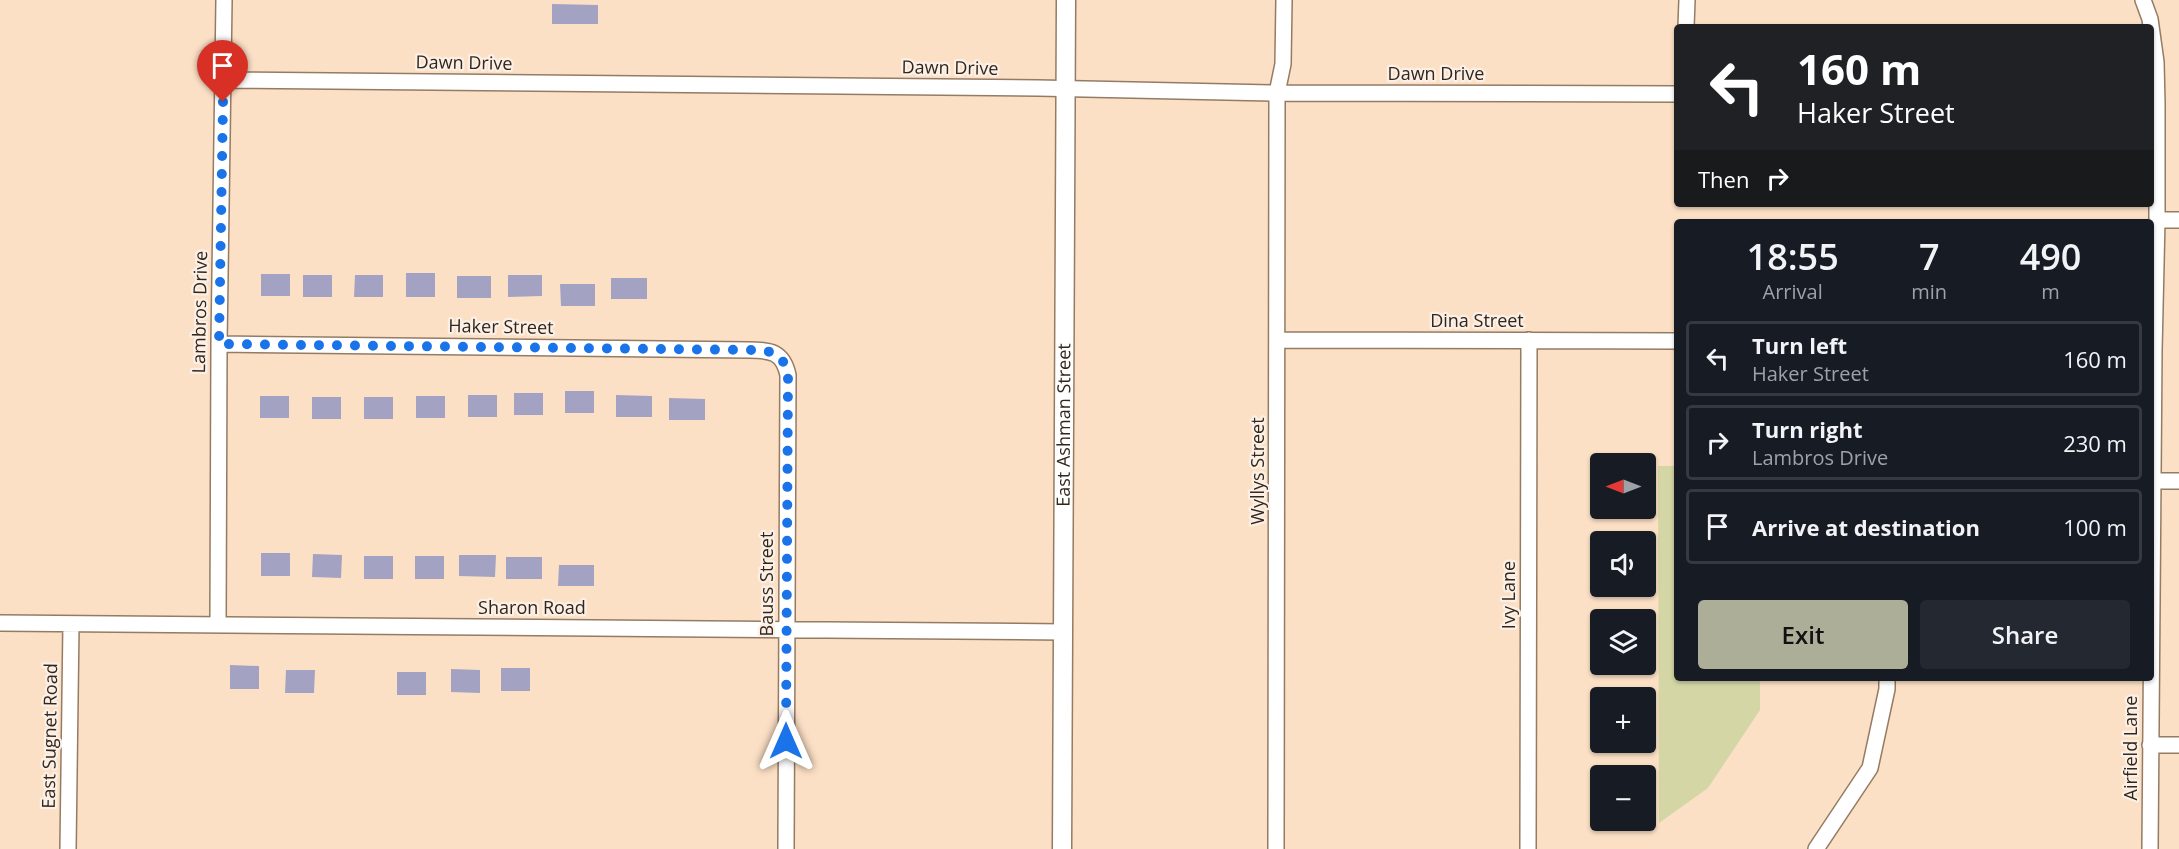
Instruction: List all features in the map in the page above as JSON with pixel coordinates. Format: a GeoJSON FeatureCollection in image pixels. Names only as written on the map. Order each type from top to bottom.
{"type":"FeatureCollection","features":[{"type":"Feature","properties":{"kind":"street","name":"Lambros Drive"},"geometry":{"type":"LineString","coordinates":[[218,626],[224,0]]}},
{"type":"Feature","properties":{"kind":"street","name":"East Ashman Street"},"geometry":{"type":"LineString","coordinates":[[1062,849],[1066,0]]}},
{"type":"Feature","properties":{"kind":"street","name":"Wyllys Street"},"geometry":{"type":"LineString","coordinates":[[1276,849],[1277,93],[1283,64],[1284,0]]}},
{"type":"Feature","properties":{"kind":"street"},"geometry":{"type":"LineString","coordinates":[[1686,24],[1687,0]]}},
{"type":"Feature","properties":{"kind":"street","name":"Airfield Lane"},"geometry":{"type":"LineString","coordinates":[[2143,0],[2151,24]]}},
{"type":"Feature","properties":{"kind":"street","name":"Airfield Lane"},"geometry":{"type":"LineString","coordinates":[[2154,48],[2157,220],[2154,481]]}},
{"type":"Feature","properties":{"kind":"street","name":"Dawn Drive"},"geometry":{"type":"LineString","coordinates":[[224,80],[1066,88],[1277,93],[1674,94]]}},
{"type":"Feature","properties":{"kind":"street"},"geometry":{"type":"LineString","coordinates":[[2157,220],[2179,220]]}},
{"type":"Feature","properties":{"kind":"street","name":"Dina Street"},"geometry":{"type":"LineString","coordinates":[[1277,340],[1674,341]]}},
{"type":"Feature","properties":{"kind":"street","name":"Ivy Lane"},"geometry":{"type":"LineString","coordinates":[[1528,849],[1529,340]]}},
{"type":"Feature","properties":{"kind":"street","name":"Haker Street"},"geometry":{"type":"LineString","coordinates":[[219,344],[756,350],[773,352],[781,358]]}},
{"type":"Feature","properties":{"kind":"street","name":"Bauss Street"},"geometry":{"type":"LineString","coordinates":[[781,358],[786,365],[788,375],[786,849]]}},
{"type":"Feature","properties":{"kind":"street"},"geometry":{"type":"LineString","coordinates":[[2154,481],[2179,481]]}},
{"type":"Feature","properties":{"kind":"street","name":"Sharon Road"},"geometry":{"type":"LineString","coordinates":[[0,623],[1064,632]]}},
{"type":"Feature","properties":{"kind":"street","name":"East Sugnet Road"},"geometry":{"type":"LineString","coordinates":[[68,849],[71,624]]}},
{"type":"Feature","properties":{"kind":"street"},"geometry":{"type":"LineString","coordinates":[[1816,849],[1870,768],[1887,681]]}},
{"type":"Feature","properties":{"kind":"street","name":"Airfield Lane"},"geometry":{"type":"LineString","coordinates":[[2150,849],[2151,681]]}},
{"type":"Feature","properties":{"kind":"street"},"geometry":{"type":"LineString","coordinates":[[2150,745],[2179,745]]}},
{"type":"Feature","properties":{"kind":"green space"},"geometry":{"type":"Polygon","coordinates":[[[1658,466],[1674,466],[1674,681],[1760,681],[1760,710],[1708,788],[1659,823],[1658,466]]]}},
{"type":"Feature","properties":{"kind":"building"},"geometry":{"type":"Polygon","coordinates":[[[552,4],[598,5],[598,24],[552,24],[552,4]]]}},
{"type":"Feature","properties":{"kind":"building"},"geometry":{"type":"Polygon","coordinates":[[[406,273],[435,273],[435,297],[406,297],[406,273]]]}},
{"type":"Feature","properties":{"kind":"building"},"geometry":{"type":"Polygon","coordinates":[[[261,274],[290,274],[290,296],[261,296],[261,274]]]}},
{"type":"Feature","properties":{"kind":"building"},"geometry":{"type":"Polygon","coordinates":[[[303,275],[332,275],[332,297],[303,297],[303,275]]]}},
{"type":"Feature","properties":{"kind":"building"},"geometry":{"type":"Polygon","coordinates":[[[355,275],[383,275],[383,297],[354,297],[355,275]]]}},
{"type":"Feature","properties":{"kind":"building"},"geometry":{"type":"Polygon","coordinates":[[[508,275],[542,275],[542,296],[508,297],[508,275]]]}},
{"type":"Feature","properties":{"kind":"building"},"geometry":{"type":"Polygon","coordinates":[[[457,276],[491,276],[491,298],[457,298],[457,276]]]}},
{"type":"Feature","properties":{"kind":"building"},"geometry":{"type":"Polygon","coordinates":[[[611,278],[647,278],[647,299],[611,299],[611,278]]]}},
{"type":"Feature","properties":{"kind":"building"},"geometry":{"type":"Polygon","coordinates":[[[560,284],[595,284],[595,306],[561,306],[560,284]]]}},
{"type":"Feature","properties":{"kind":"building"},"geometry":{"type":"Polygon","coordinates":[[[565,391],[594,391],[594,413],[565,413],[565,391]]]}},
{"type":"Feature","properties":{"kind":"building"},"geometry":{"type":"Polygon","coordinates":[[[514,393],[543,393],[543,415],[514,415],[514,393]]]}},
{"type":"Feature","properties":{"kind":"building"},"geometry":{"type":"Polygon","coordinates":[[[468,395],[497,395],[497,417],[468,417],[468,395]]]}},
{"type":"Feature","properties":{"kind":"building"},"geometry":{"type":"Polygon","coordinates":[[[616,395],[652,396],[652,417],[616,417],[616,395]]]}},
{"type":"Feature","properties":{"kind":"building"},"geometry":{"type":"Polygon","coordinates":[[[260,396],[289,396],[289,418],[260,418],[260,396]]]}},
{"type":"Feature","properties":{"kind":"building"},"geometry":{"type":"Polygon","coordinates":[[[416,396],[445,396],[445,418],[416,418],[416,396]]]}},
{"type":"Feature","properties":{"kind":"building"},"geometry":{"type":"Polygon","coordinates":[[[312,397],[341,397],[341,419],[312,419],[312,397]]]}},
{"type":"Feature","properties":{"kind":"building"},"geometry":{"type":"Polygon","coordinates":[[[364,397],[393,397],[393,419],[364,419],[364,397]]]}},
{"type":"Feature","properties":{"kind":"building"},"geometry":{"type":"Polygon","coordinates":[[[669,398],[705,399],[705,420],[669,420],[669,398]]]}},
{"type":"Feature","properties":{"kind":"building"},"geometry":{"type":"Polygon","coordinates":[[[261,553],[290,553],[290,576],[261,576],[261,553]]]}},
{"type":"Feature","properties":{"kind":"building"},"geometry":{"type":"Polygon","coordinates":[[[313,554],[342,555],[341,578],[312,577],[313,554]]]}},
{"type":"Feature","properties":{"kind":"building"},"geometry":{"type":"Polygon","coordinates":[[[459,555],[496,555],[495,577],[459,576],[459,555]]]}},
{"type":"Feature","properties":{"kind":"building"},"geometry":{"type":"Polygon","coordinates":[[[364,556],[393,556],[393,579],[364,579],[364,556]]]}},
{"type":"Feature","properties":{"kind":"building"},"geometry":{"type":"Polygon","coordinates":[[[415,556],[444,556],[444,579],[415,579],[415,556]]]}},
{"type":"Feature","properties":{"kind":"building"},"geometry":{"type":"Polygon","coordinates":[[[506,557],[542,557],[542,579],[506,579],[506,557]]]}},
{"type":"Feature","properties":{"kind":"building"},"geometry":{"type":"Polygon","coordinates":[[[559,565],[594,565],[594,586],[558,586],[559,565]]]}},
{"type":"Feature","properties":{"kind":"building"},"geometry":{"type":"Polygon","coordinates":[[[230,665],[259,666],[259,689],[230,689],[230,665]]]}},
{"type":"Feature","properties":{"kind":"building"},"geometry":{"type":"Polygon","coordinates":[[[501,668],[530,668],[530,691],[501,691],[501,668]]]}},
{"type":"Feature","properties":{"kind":"building"},"geometry":{"type":"Polygon","coordinates":[[[451,669],[480,670],[480,693],[451,692],[451,669]]]}},
{"type":"Feature","properties":{"kind":"building"},"geometry":{"type":"Polygon","coordinates":[[[286,670],[315,670],[314,693],[285,693],[286,670]]]}},
{"type":"Feature","properties":{"kind":"building"},"geometry":{"type":"Polygon","coordinates":[[[397,672],[426,672],[426,695],[397,695],[397,672]]]}},
{"type":"Feature","properties":{"kind":"route"},"geometry":{"type":"LineString","coordinates":[[223,102],[219,344],[763,350],[773,352],[781,358],[786,365],[788,375],[786,741]]}}]}
